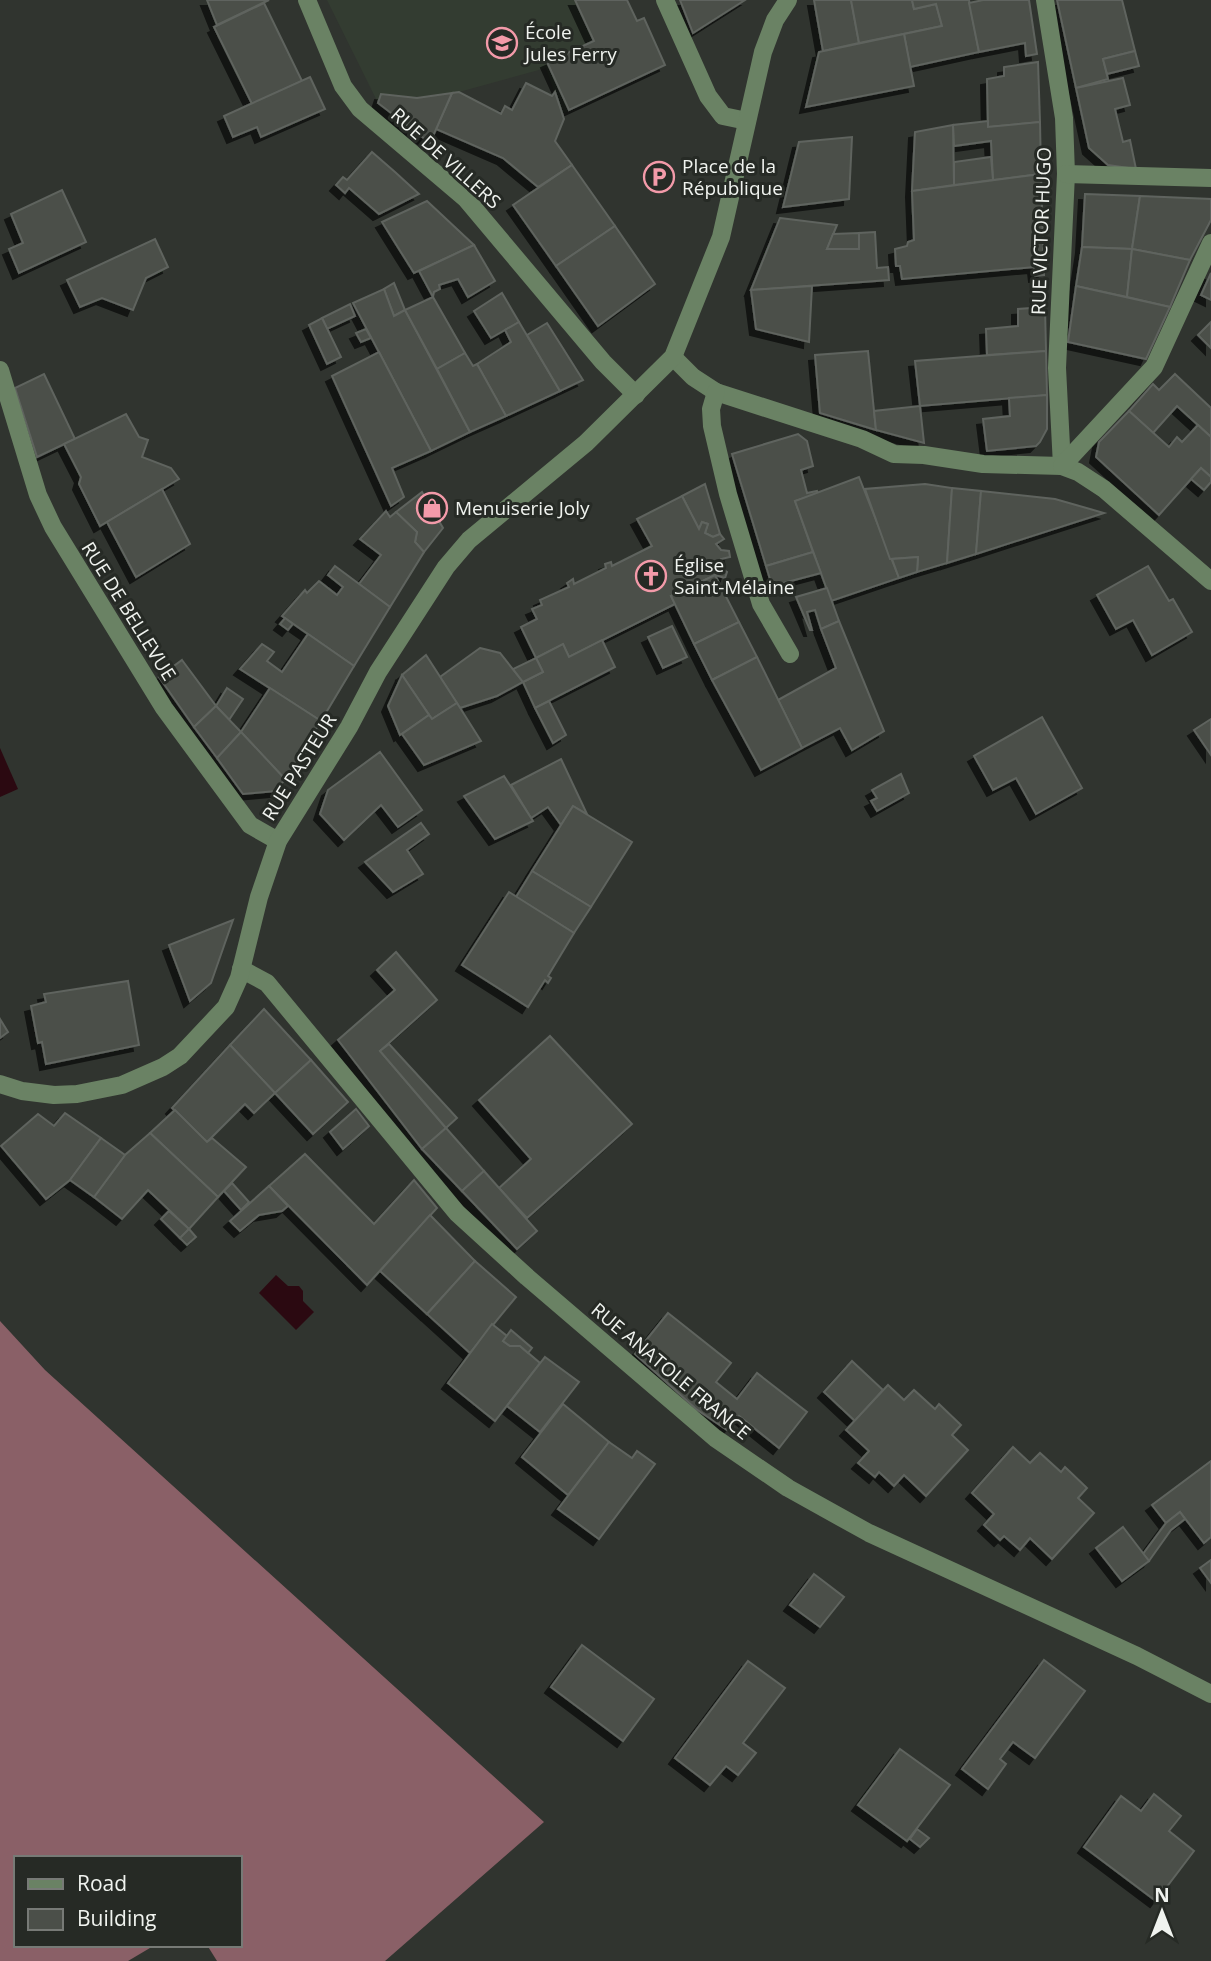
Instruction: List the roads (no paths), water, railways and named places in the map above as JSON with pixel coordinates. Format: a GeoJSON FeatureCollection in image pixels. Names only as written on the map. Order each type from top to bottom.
{"type":"FeatureCollection","features":[{"type":"Feature","properties":{"kind":"street","name":"RUE DE VILLERS"},"geometry":{"type":"LineString","coordinates":[[307,0],[343,86],[360,109],[466,199],[603,362],[636,395]]}},
{"type":"Feature","properties":{"kind":"street"},"geometry":{"type":"LineString","coordinates":[[664,0],[708,96],[723,116],[747,121]]}},
{"type":"Feature","properties":{"kind":"street"},"geometry":{"type":"LineString","coordinates":[[636,395],[673,357],[721,237],[763,52],[775,20],[789,0]]}},
{"type":"Feature","properties":{"kind":"street","name":"RUE VICTOR HUGO"},"geometry":{"type":"LineString","coordinates":[[1045,0],[1064,118],[1066,174],[1057,368],[1062,466]]}},
{"type":"Feature","properties":{"kind":"street"},"geometry":{"type":"LineString","coordinates":[[1066,174],[1211,178]]}},
{"type":"Feature","properties":{"kind":"street"},"geometry":{"type":"LineString","coordinates":[[1062,466],[1154,366],[1211,243]]}},
{"type":"Feature","properties":{"kind":"street"},"geometry":{"type":"LineString","coordinates":[[673,357],[693,377],[716,392],[863,439],[894,454],[924,455],[983,464],[1062,466],[1078,472],[1104,489],[1211,581]]}},
{"type":"Feature","properties":{"kind":"street","name":"RUE DE BELLEVUE"},"geometry":{"type":"LineString","coordinates":[[0,370],[38,495],[53,527],[164,708],[250,825],[278,841]]}},
{"type":"Feature","properties":{"kind":"street"},"geometry":{"type":"LineString","coordinates":[[716,392],[711,409],[712,426],[728,494],[761,604],[790,654]]}},
{"type":"Feature","properties":{"kind":"street","name":"RUE PASTEUR"},"geometry":{"type":"LineString","coordinates":[[0,1084],[37,1093],[77,1094],[122,1085],[145,1076],[180,1056],[207,1030],[226,1007],[241,969],[259,897],[278,841],[349,727],[378,673],[446,567],[469,540],[586,443],[636,395]]}},
{"type":"Feature","properties":{"kind":"street","name":"RUE ANATOLE FRANCE"},"geometry":{"type":"LineString","coordinates":[[241,969],[267,983],[457,1213],[527,1278],[715,1438],[788,1488],[869,1533],[1137,1656],[1211,1694]]}},
{"type":"Feature","properties":{"kind":"place","name":"École Jules Ferry"},"geometry":{"type":"Point","coordinates":[502,43]}},
{"type":"Feature","properties":{"kind":"place","name":"Place de la République"},"geometry":{"type":"Point","coordinates":[659,177]}},
{"type":"Feature","properties":{"kind":"place","name":"Menuiserie Joly"},"geometry":{"type":"Point","coordinates":[432,508]}},
{"type":"Feature","properties":{"kind":"place","name":"Église Saint-Mélaine"},"geometry":{"type":"Point","coordinates":[651,576]}}]}
